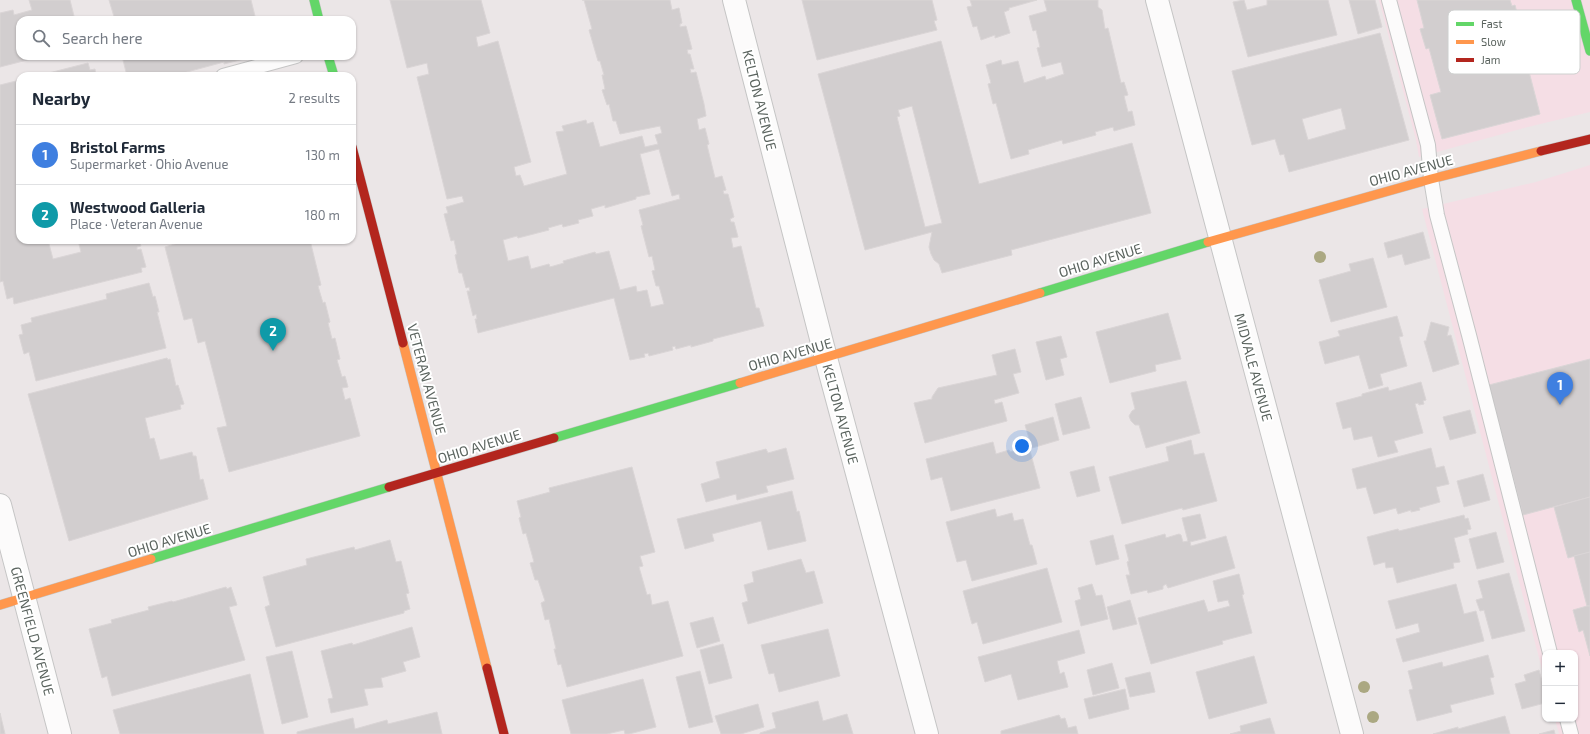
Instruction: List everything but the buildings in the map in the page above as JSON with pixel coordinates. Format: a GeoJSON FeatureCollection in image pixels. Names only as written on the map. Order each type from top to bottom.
{"type":"FeatureCollection","features":[{"type":"Feature","properties":{"kind":"street"},"geometry":{"type":"LineString","coordinates":[[314,0],[318,16]]}},
{"type":"Feature","properties":{"kind":"street","name":"KELTON AVENUE"},"geometry":{"type":"LineString","coordinates":[[734,0],[826,358],[927,734]]}},
{"type":"Feature","properties":{"kind":"street","name":"MIDVALE AVENUE"},"geometry":{"type":"LineString","coordinates":[[1157,0],[1352,734]]}},
{"type":"Feature","properties":{"kind":"street"},"geometry":{"type":"LineString","coordinates":[[1576,0],[1579,10]]}},
{"type":"Feature","properties":{"kind":"street"},"geometry":{"type":"LineString","coordinates":[[1580,15],[1590,51]]}},
{"type":"Feature","properties":{"kind":"street"},"geometry":{"type":"LineString","coordinates":[[329,60],[333,72]]}},
{"type":"Feature","properties":{"kind":"street","name":"OHIO AVENUE"},"geometry":{"type":"LineString","coordinates":[[0,605],[1220,239],[1431,179],[1590,139]]}},
{"type":"Feature","properties":{"kind":"street","name":"VETERAN AVENUE"},"geometry":{"type":"LineString","coordinates":[[356,162],[504,734]]}},
{"type":"Feature","properties":{"kind":"street","name":"GREENFIELD AVENUE"},"geometry":{"type":"LineString","coordinates":[[0,505],[60,734]]}},
{"type":"Feature","properties":{"kind":"lane"},"geometry":{"type":"LineString","coordinates":[[1389,0],[1428,145],[1431,179],[1437,215],[1549,650]]}},
{"type":"Feature","properties":{"kind":"lane"},"geometry":{"type":"LineString","coordinates":[[238,72],[281,60]]}},
{"type":"Feature","properties":{"kind":"lane"},"geometry":{"type":"LineString","coordinates":[[1568,722],[1571,734]]}},
{"type":"Feature","properties":{"kind":"shaded area"},"geometry":{"type":"Polygon","coordinates":[[[1379,0],[1590,0],[1590,112],[1528,127],[1419,157],[1416,140],[1379,0]]]}},
{"type":"Feature","properties":{"kind":"shaded area"},"geometry":{"type":"Polygon","coordinates":[[[1590,165],[1590,734],[1559,734],[1556,722],[1578,722],[1578,650],[1542,650],[1542,669],[1422,209],[1536,182],[1590,165]]]}},
{"type":"Feature","properties":{"kind":"traffic: fast"},"geometry":{"type":"LineString","coordinates":[[314,0],[318,16]]}},
{"type":"Feature","properties":{"kind":"traffic: fast"},"geometry":{"type":"LineString","coordinates":[[1576,0],[1579,10]]}},
{"type":"Feature","properties":{"kind":"traffic: fast"},"geometry":{"type":"LineString","coordinates":[[1580,15],[1590,51]]}},
{"type":"Feature","properties":{"kind":"traffic: fast"},"geometry":{"type":"LineString","coordinates":[[329,60],[333,72]]}},
{"type":"Feature","properties":{"kind":"traffic: fast"},"geometry":{"type":"LineString","coordinates":[[1040,293],[1208,242]]}},
{"type":"Feature","properties":{"kind":"traffic: fast"},"geometry":{"type":"LineString","coordinates":[[554,438],[740,383]]}},
{"type":"Feature","properties":{"kind":"traffic: fast"},"geometry":{"type":"LineString","coordinates":[[151,559],[389,487]]}},
{"type":"Feature","properties":{"kind":"traffic: slow"},"geometry":{"type":"LineString","coordinates":[[1208,242],[1431,179],[1541,151]]}},
{"type":"Feature","properties":{"kind":"traffic: slow"},"geometry":{"type":"LineString","coordinates":[[740,383],[1040,293]]}},
{"type":"Feature","properties":{"kind":"traffic: slow"},"geometry":{"type":"LineString","coordinates":[[403,343],[487,668]]}},
{"type":"Feature","properties":{"kind":"traffic: slow"},"geometry":{"type":"LineString","coordinates":[[0,605],[151,559]]}},
{"type":"Feature","properties":{"kind":"traffic: jam"},"geometry":{"type":"LineString","coordinates":[[1541,151],[1590,139]]}},
{"type":"Feature","properties":{"kind":"traffic: jam"},"geometry":{"type":"LineString","coordinates":[[356,162],[403,343]]}},
{"type":"Feature","properties":{"kind":"traffic: jam"},"geometry":{"type":"LineString","coordinates":[[389,487],[554,438]]}},
{"type":"Feature","properties":{"kind":"traffic: jam"},"geometry":{"type":"LineString","coordinates":[[487,668],[504,734]]}},
{"type":"Feature","properties":{"kind":"place","name":"Westwood Galleria"},"geometry":{"type":"Point","coordinates":[273,351]}},
{"type":"Feature","properties":{"kind":"place","name":"Bristol Farms"},"geometry":{"type":"Point","coordinates":[1560,405]}}]}
